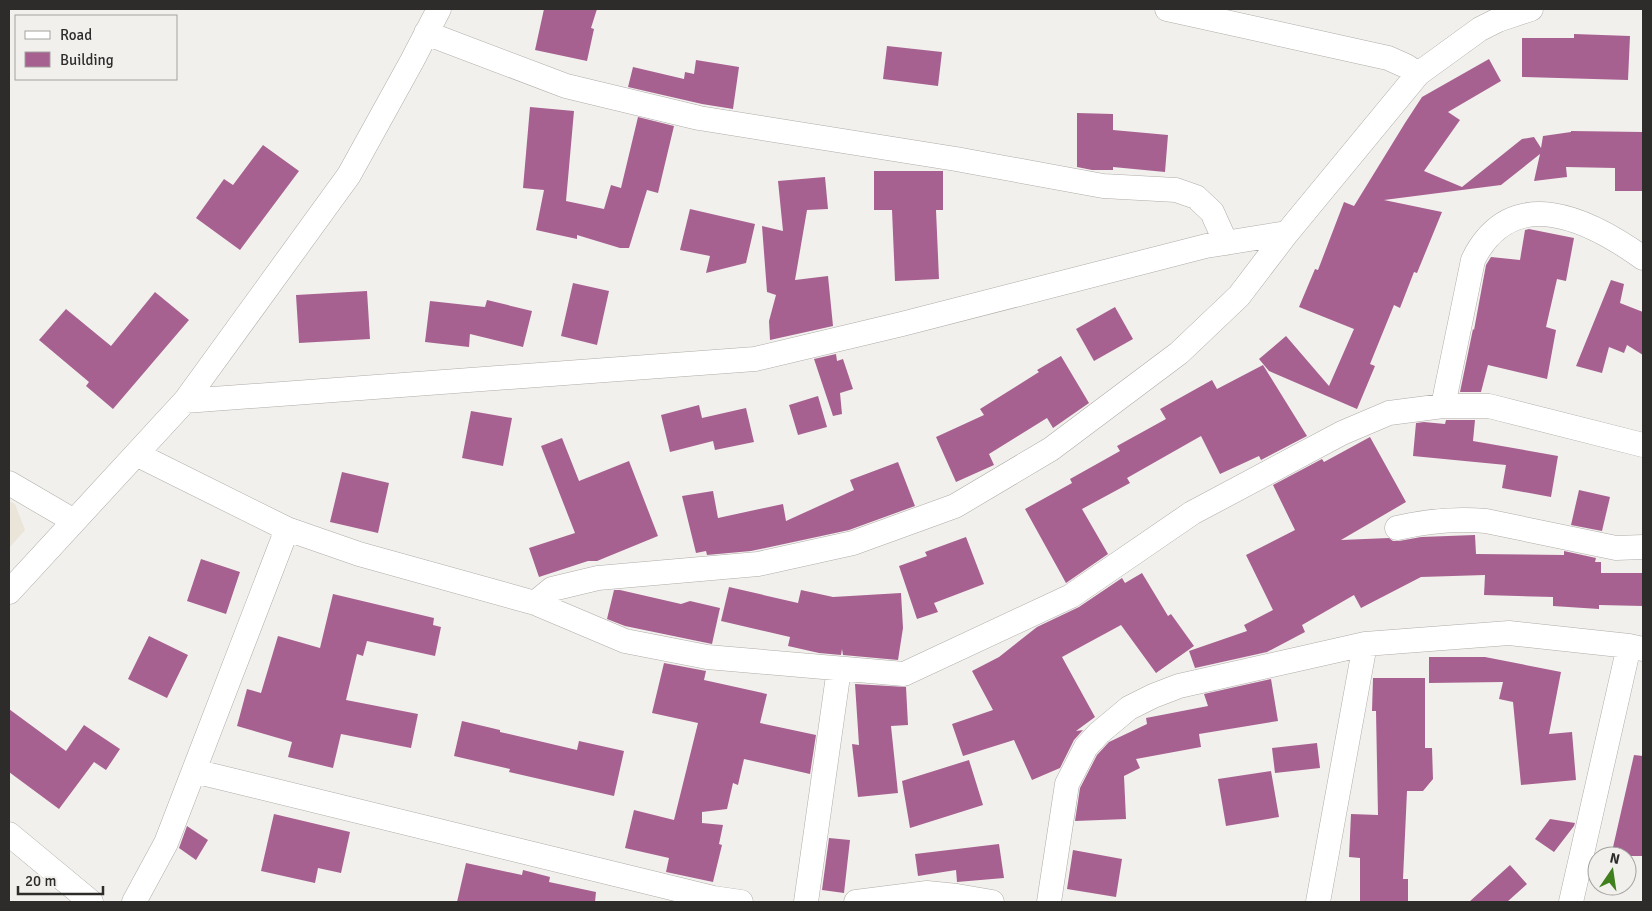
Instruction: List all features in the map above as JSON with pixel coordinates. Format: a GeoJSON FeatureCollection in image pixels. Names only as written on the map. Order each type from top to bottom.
{"type":"FeatureCollection","features":[{"type":"Feature","properties":{"kind":"street"},"geometry":{"type":"LineString","coordinates":[[9,592],[186,401],[349,175],[439,9]]}},
{"type":"Feature","properties":{"kind":"street"},"geometry":{"type":"LineString","coordinates":[[1167,9],[1388,58],[1418,74]]}},
{"type":"Feature","properties":{"kind":"street"},"geometry":{"type":"LineString","coordinates":[[534,603],[552,589],[598,578],[758,564],[853,544],[956,506],[1051,449],[1178,353],[1239,296],[1287,233],[1418,74],[1480,29],[1498,20],[1531,9]]}},
{"type":"Feature","properties":{"kind":"street"},"geometry":{"type":"LineString","coordinates":[[426,33],[566,86],[699,118],[956,159],[1103,186],[1176,190],[1196,197],[1212,212],[1226,243]]}},
{"type":"Feature","properties":{"kind":"street"},"geometry":{"type":"LineString","coordinates":[[1443,406],[1473,260],[1479,248],[1496,229],[1528,214],[1535,213],[1560,217],[1592,226],[1615,238],[1643,258]]}},
{"type":"Feature","properties":{"kind":"street"},"geometry":{"type":"LineString","coordinates":[[186,401],[755,359],[902,324],[1206,246],[1287,233]]}},
{"type":"Feature","properties":{"kind":"street"},"geometry":{"type":"LineString","coordinates":[[136,454],[287,529],[359,554],[534,603],[625,641],[707,657],[904,674],[1071,596],[1192,513],[1342,434],[1390,413],[1443,406],[1489,406],[1643,444]]}},
{"type":"Feature","properties":{"kind":"street"},"geometry":{"type":"LineString","coordinates":[[9,483],[74,521]]}},
{"type":"Feature","properties":{"kind":"street"},"geometry":{"type":"LineString","coordinates":[[1397,528],[1420,522],[1467,519],[1486,521],[1616,548],[1643,547]]}},
{"type":"Feature","properties":{"kind":"street"},"geometry":{"type":"LineString","coordinates":[[134,902],[166,843],[287,529]]}},
{"type":"Feature","properties":{"kind":"street"},"geometry":{"type":"LineString","coordinates":[[1049,902],[1067,784],[1086,747],[1129,708],[1179,686],[1365,644],[1509,633],[1636,648],[1571,902]]}},
{"type":"Feature","properties":{"kind":"street"},"geometry":{"type":"LineString","coordinates":[[1318,902],[1365,644]]}},
{"type":"Feature","properties":{"kind":"street"},"geometry":{"type":"LineString","coordinates":[[806,902],[839,669]]}},
{"type":"Feature","properties":{"kind":"street"},"geometry":{"type":"LineString","coordinates":[[194,771],[704,896],[741,902]]}},
{"type":"Feature","properties":{"kind":"street"},"geometry":{"type":"LineString","coordinates":[[9,834],[91,902]]}},
{"type":"Feature","properties":{"kind":"street"},"geometry":{"type":"LineString","coordinates":[[856,902],[927,893],[992,902]]}},
{"type":"Feature","properties":{"kind":"shaded area"},"geometry":{"type":"Polygon","coordinates":[[[9,501],[15,504],[25,530],[9,548],[9,501]]]}},
{"type":"Feature","properties":{"kind":"building"},"geometry":{"type":"Polygon","coordinates":[[[544,9],[597,9],[591,28],[594,29],[587,61],[535,50],[544,9]]]}},
{"type":"Feature","properties":{"kind":"building"},"geometry":{"type":"Polygon","coordinates":[[[1574,34],[1630,36],[1628,80],[1522,77],[1522,38],[1574,38],[1574,34]]]}},
{"type":"Feature","properties":{"kind":"building"},"geometry":{"type":"Polygon","coordinates":[[[887,46],[942,52],[938,86],[883,79],[887,46]]]}},
{"type":"Feature","properties":{"kind":"building"},"geometry":{"type":"Polygon","coordinates":[[[1489,59],[1501,81],[1448,112],[1460,120],[1424,171],[1462,187],[1522,139],[1534,137],[1541,148],[1543,136],[1571,131],[1643,132],[1643,191],[1615,191],[1615,168],[1566,167],[1567,177],[1534,181],[1540,154],[1501,185],[1384,200],[1442,212],[1417,273],[1414,272],[1400,308],[1394,305],[1370,364],[1375,366],[1357,409],[1269,371],[1259,359],[1286,336],[1329,386],[1354,329],[1299,307],[1315,269],[1318,270],[1344,202],[1354,206],[1422,97],[1489,59]]]}},
{"type":"Feature","properties":{"kind":"building"},"geometry":{"type":"Polygon","coordinates":[[[696,60],[739,67],[733,109],[628,87],[633,67],[684,79],[685,72],[694,74],[696,60]]]}},
{"type":"Feature","properties":{"kind":"building"},"geometry":{"type":"Polygon","coordinates":[[[530,107],[574,111],[566,201],[604,209],[611,185],[621,188],[638,117],[674,126],[658,193],[647,190],[629,248],[620,248],[577,235],[577,239],[536,230],[544,190],[523,188],[530,107]]]}},
{"type":"Feature","properties":{"kind":"building"},"geometry":{"type":"Polygon","coordinates":[[[1077,113],[1113,114],[1113,130],[1168,135],[1165,172],[1113,167],[1113,170],[1092,170],[1077,167],[1077,113]]]}},
{"type":"Feature","properties":{"kind":"building"},"geometry":{"type":"Polygon","coordinates":[[[263,145],[299,171],[240,250],[196,218],[224,179],[233,185],[263,145]]]}},
{"type":"Feature","properties":{"kind":"building"},"geometry":{"type":"Polygon","coordinates":[[[874,171],[943,171],[943,210],[936,210],[939,279],[895,281],[892,210],[874,210],[874,171]]]}},
{"type":"Feature","properties":{"kind":"building"},"geometry":{"type":"Polygon","coordinates":[[[825,177],[828,209],[807,210],[795,280],[828,276],[833,326],[770,340],[769,321],[776,295],[767,292],[762,226],[783,231],[778,181],[825,177]]]}},
{"type":"Feature","properties":{"kind":"building"},"geometry":{"type":"Polygon","coordinates":[[[690,209],[755,224],[746,263],[706,273],[710,256],[680,250],[690,209]]]}},
{"type":"Feature","properties":{"kind":"building"},"geometry":{"type":"Polygon","coordinates":[[[1529,229],[1574,238],[1566,281],[1557,279],[1546,327],[1556,330],[1547,379],[1488,365],[1481,392],[1460,392],[1486,265],[1491,257],[1520,260],[1525,230],[1529,229]]]}},
{"type":"Feature","properties":{"kind":"building"},"geometry":{"type":"Polygon","coordinates":[[[1611,280],[1624,284],[1620,303],[1643,312],[1643,355],[1627,345],[1624,353],[1609,347],[1602,373],[1576,366],[1611,280]]]}},
{"type":"Feature","properties":{"kind":"building"},"geometry":{"type":"Polygon","coordinates":[[[573,283],[609,291],[597,345],[561,336],[573,283]]]}},
{"type":"Feature","properties":{"kind":"building"},"geometry":{"type":"Polygon","coordinates":[[[367,291],[370,339],[299,343],[296,295],[367,291]]]}},
{"type":"Feature","properties":{"kind":"building"},"geometry":{"type":"Polygon","coordinates":[[[155,292],[189,320],[113,409],[86,386],[89,382],[39,340],[66,309],[111,346],[155,292]]]}},
{"type":"Feature","properties":{"kind":"building"},"geometry":{"type":"Polygon","coordinates":[[[487,300],[532,311],[523,347],[470,334],[469,347],[425,342],[430,301],[485,307],[487,300]]]}},
{"type":"Feature","properties":{"kind":"building"},"geometry":{"type":"Polygon","coordinates":[[[1115,307],[1133,339],[1094,361],[1076,329],[1115,307]]]}},
{"type":"Feature","properties":{"kind":"building"},"geometry":{"type":"Polygon","coordinates":[[[836,354],[837,361],[843,359],[853,389],[840,393],[842,414],[833,416],[814,359],[836,354]]]}},
{"type":"Feature","properties":{"kind":"building"},"geometry":{"type":"Polygon","coordinates":[[[1061,356],[1089,403],[1053,428],[1047,418],[989,454],[994,465],[956,482],[936,437],[984,415],[980,409],[1061,356]]]}},
{"type":"Feature","properties":{"kind":"building"},"geometry":{"type":"Polygon","coordinates":[[[1263,365],[1307,436],[1261,460],[1259,456],[1220,474],[1201,436],[1127,478],[1130,483],[1082,509],[1108,554],[1066,583],[1025,509],[1072,483],[1070,479],[1120,451],[1117,446],[1166,419],[1160,409],[1212,380],[1217,389],[1263,365]]]}},
{"type":"Feature","properties":{"kind":"building"},"geometry":{"type":"Polygon","coordinates":[[[818,396],[827,427],[798,435],[789,405],[818,396]]]}},
{"type":"Feature","properties":{"kind":"building"},"geometry":{"type":"Polygon","coordinates":[[[699,405],[702,418],[746,408],[754,442],[715,450],[713,441],[670,452],[661,415],[699,405]]]}},
{"type":"Feature","properties":{"kind":"building"},"geometry":{"type":"Polygon","coordinates":[[[471,411],[512,418],[503,466],[462,458],[471,411]]]}},
{"type":"Feature","properties":{"kind":"building"},"geometry":{"type":"Polygon","coordinates":[[[1446,420],[1475,420],[1473,441],[1558,456],[1551,497],[1502,488],[1506,465],[1413,456],[1416,423],[1445,424],[1446,420]]]}},
{"type":"Feature","properties":{"kind":"building"},"geometry":{"type":"Polygon","coordinates":[[[1370,437],[1406,502],[1341,540],[1389,538],[1393,541],[1399,541],[1421,537],[1475,535],[1476,554],[1564,555],[1564,551],[1596,558],[1595,562],[1601,562],[1601,573],[1643,573],[1643,606],[1599,605],[1599,609],[1553,606],[1553,597],[1484,595],[1485,575],[1421,577],[1361,608],[1354,595],[1302,625],[1305,632],[1267,652],[1195,668],[1189,651],[1247,631],[1244,625],[1273,610],[1246,555],[1295,530],[1273,485],[1322,459],[1324,462],[1370,437]]]}},
{"type":"Feature","properties":{"kind":"building"},"geometry":{"type":"Polygon","coordinates":[[[562,438],[579,481],[629,461],[658,536],[597,561],[588,561],[539,577],[529,548],[575,533],[541,446],[562,438]]]}},
{"type":"Feature","properties":{"kind":"building"},"geometry":{"type":"Polygon","coordinates":[[[898,462],[915,506],[849,530],[826,535],[751,551],[707,555],[706,551],[696,553],[682,496],[713,491],[718,518],[783,504],[786,521],[854,490],[850,480],[898,462]]]}},
{"type":"Feature","properties":{"kind":"building"},"geometry":{"type":"Polygon","coordinates":[[[342,472],[389,483],[378,533],[330,522],[342,472]]]}},
{"type":"Feature","properties":{"kind":"building"},"geometry":{"type":"Polygon","coordinates":[[[1579,490],[1610,497],[1602,531],[1571,525],[1579,490]]]}},
{"type":"Feature","properties":{"kind":"building"},"geometry":{"type":"Polygon","coordinates":[[[966,537],[984,584],[934,603],[938,612],[917,619],[899,566],[927,556],[925,552],[966,537]]]}},
{"type":"Feature","properties":{"kind":"building"},"geometry":{"type":"Polygon","coordinates":[[[201,559],[240,572],[226,614],[187,601],[201,559]]]}},
{"type":"Feature","properties":{"kind":"building"},"geometry":{"type":"Polygon","coordinates":[[[1142,573],[1168,616],[1171,614],[1194,646],[1156,673],[1121,625],[1062,657],[1095,717],[1076,731],[1083,730],[1074,740],[1060,768],[1032,780],[1014,740],[963,756],[952,724],[993,710],[972,671],[999,657],[1037,627],[1079,607],[1122,578],[1125,583],[1142,573]]]}},
{"type":"Feature","properties":{"kind":"building"},"geometry":{"type":"Polygon","coordinates":[[[729,587],[798,603],[801,590],[833,597],[901,593],[903,628],[898,660],[843,655],[842,649],[841,655],[819,653],[788,646],[790,637],[721,621],[729,587]]]}},
{"type":"Feature","properties":{"kind":"building"},"geometry":{"type":"Polygon","coordinates":[[[614,590],[681,604],[690,601],[720,608],[712,644],[625,626],[607,619],[614,590]]]}},
{"type":"Feature","properties":{"kind":"building"},"geometry":{"type":"Polygon","coordinates":[[[333,594],[434,618],[433,625],[441,627],[435,656],[367,641],[363,656],[357,654],[346,700],[418,714],[411,748],[341,734],[333,768],[288,757],[292,742],[237,726],[247,689],[261,693],[278,636],[320,648],[333,594]]]}},
{"type":"Feature","properties":{"kind":"building"},"geometry":{"type":"Polygon","coordinates":[[[149,636],[188,655],[167,698],[128,679],[149,636]]]}},
{"type":"Feature","properties":{"kind":"building"},"geometry":{"type":"Polygon","coordinates":[[[1429,657],[1485,657],[1561,672],[1549,734],[1572,732],[1576,780],[1521,785],[1513,702],[1499,699],[1503,682],[1429,683],[1429,657]]]}},
{"type":"Feature","properties":{"kind":"building"},"geometry":{"type":"Polygon","coordinates":[[[664,663],[706,671],[704,680],[767,694],[760,723],[816,735],[810,774],[744,759],[738,785],[733,783],[727,809],[702,812],[702,823],[723,825],[719,844],[722,845],[713,882],[666,872],[669,858],[625,848],[634,810],[674,820],[698,723],[652,713],[664,663]]]}},
{"type":"Feature","properties":{"kind":"building"},"geometry":{"type":"Polygon","coordinates":[[[1373,678],[1425,678],[1425,748],[1432,748],[1433,779],[1423,791],[1407,791],[1403,879],[1408,879],[1408,902],[1360,902],[1360,858],[1349,857],[1351,814],[1378,815],[1376,711],[1372,711],[1373,678]]]}},
{"type":"Feature","properties":{"kind":"building"},"geometry":{"type":"Polygon","coordinates":[[[1271,679],[1278,721],[1199,734],[1201,747],[1136,759],[1140,768],[1124,776],[1126,819],[1075,821],[1080,788],[1097,755],[1109,742],[1147,724],[1146,718],[1208,706],[1204,694],[1271,679]]]}},
{"type":"Feature","properties":{"kind":"building"},"geometry":{"type":"Polygon","coordinates":[[[855,684],[906,687],[908,725],[891,726],[898,793],[858,797],[852,744],[859,745],[855,684]]]}},
{"type":"Feature","properties":{"kind":"building"},"geometry":{"type":"Polygon","coordinates":[[[9,709],[66,751],[84,725],[120,749],[106,770],[94,762],[59,809],[9,772],[9,709]]]}},
{"type":"Feature","properties":{"kind":"building"},"geometry":{"type":"Polygon","coordinates":[[[462,721],[577,750],[579,741],[624,751],[614,796],[509,772],[510,769],[454,756],[462,721]]]}},
{"type":"Feature","properties":{"kind":"building"},"geometry":{"type":"Polygon","coordinates":[[[1317,743],[1320,768],[1275,773],[1272,748],[1317,743]]]}},
{"type":"Feature","properties":{"kind":"building"},"geometry":{"type":"Polygon","coordinates":[[[1634,755],[1643,756],[1643,856],[1637,856],[1637,846],[1613,846],[1634,755]]]}},
{"type":"Feature","properties":{"kind":"building"},"geometry":{"type":"Polygon","coordinates":[[[969,760],[983,805],[910,828],[902,781],[969,760]]]}},
{"type":"Feature","properties":{"kind":"building"},"geometry":{"type":"Polygon","coordinates":[[[1271,771],[1279,817],[1226,826],[1218,779],[1271,771]]]}},
{"type":"Feature","properties":{"kind":"building"},"geometry":{"type":"Polygon","coordinates":[[[274,814],[350,832],[341,873],[318,868],[315,883],[261,871],[274,814]]]}},
{"type":"Feature","properties":{"kind":"building"},"geometry":{"type":"Polygon","coordinates":[[[1550,819],[1575,823],[1554,852],[1535,839],[1550,819]]]}},
{"type":"Feature","properties":{"kind":"building"},"geometry":{"type":"Polygon","coordinates":[[[187,826],[208,840],[196,860],[179,848],[187,826]]]}},
{"type":"Feature","properties":{"kind":"building"},"geometry":{"type":"Polygon","coordinates":[[[829,838],[850,840],[844,893],[822,890],[829,838]]]}},
{"type":"Feature","properties":{"kind":"building"},"geometry":{"type":"Polygon","coordinates":[[[999,844],[1004,878],[957,882],[956,870],[918,876],[915,854],[999,844]]]}},
{"type":"Feature","properties":{"kind":"building"},"geometry":{"type":"Polygon","coordinates":[[[1073,850],[1122,859],[1116,897],[1067,889],[1073,850]]]}},
{"type":"Feature","properties":{"kind":"building"},"geometry":{"type":"Polygon","coordinates":[[[466,863],[522,875],[523,870],[550,877],[549,882],[596,892],[595,902],[457,902],[466,863]]]}},
{"type":"Feature","properties":{"kind":"building"},"geometry":{"type":"Polygon","coordinates":[[[1510,865],[1527,884],[1507,902],[1469,902],[1510,865]]]}}]}
